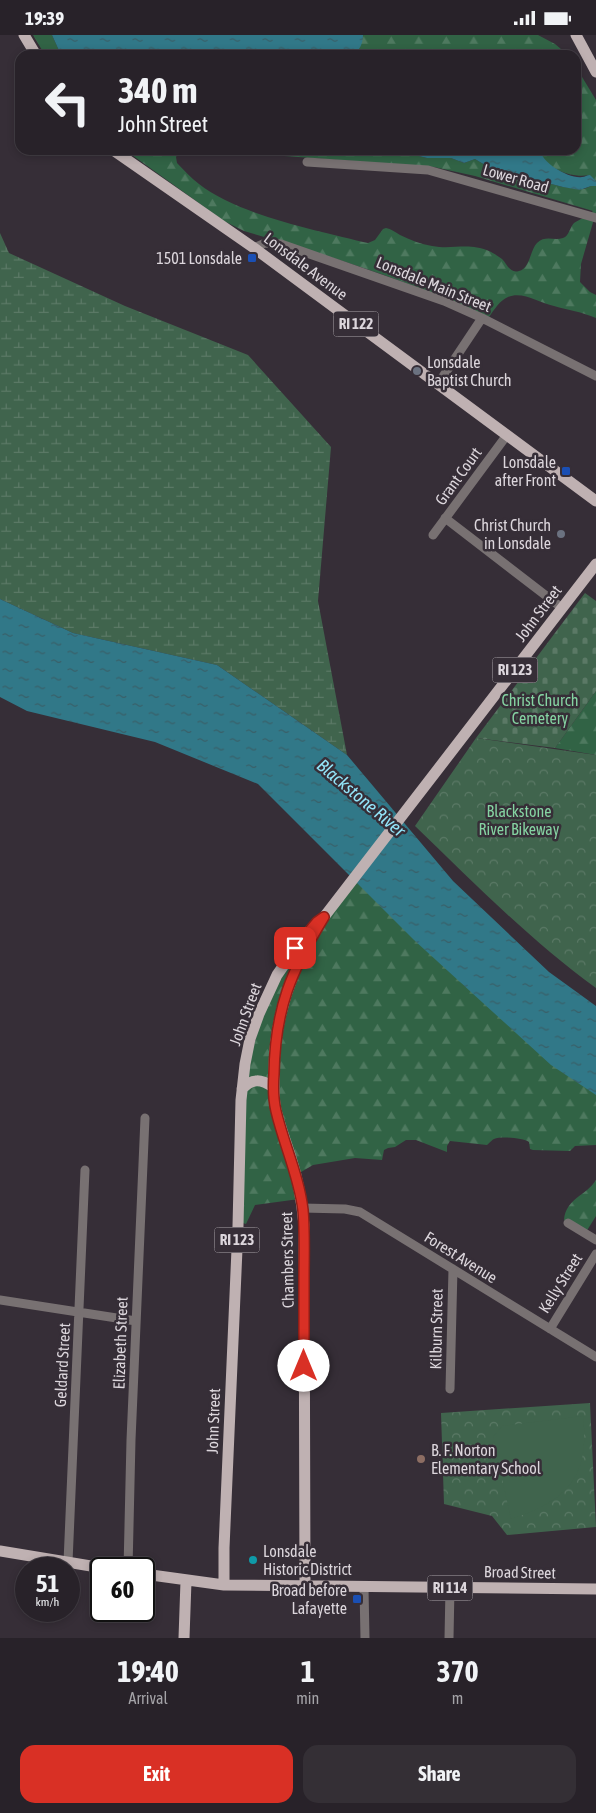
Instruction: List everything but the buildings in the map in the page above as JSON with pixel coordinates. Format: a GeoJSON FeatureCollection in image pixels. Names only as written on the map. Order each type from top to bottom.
{"type":"FeatureCollection","features":[{"type":"Feature","properties":{"kind":"main road"},"geometry":{"type":"LineString","coordinates":[[24,35],[33,50]]}},
{"type":"Feature","properties":{"kind":"main road"},"geometry":{"type":"LineString","coordinates":[[576,35],[596,72]]}},
{"type":"Feature","properties":{"kind":"main road","name":"Lonsdale Avenue"},"geometry":{"type":"LineString","coordinates":[[120,155],[254,248],[596,501]]}},
{"type":"Feature","properties":{"kind":"main road","name":"John Street"},"geometry":{"type":"LineString","coordinates":[[224,1585],[242,1089],[250,1039],[267,994],[295,948],[324,917],[596,564]]}},
{"type":"Feature","properties":{"kind":"main road","name":"Chambers Street"},"geometry":{"type":"LineString","coordinates":[[305,1587],[304,1246],[302,1208],[292,1159],[278,1116],[273,1087],[273,1055],[281,1008],[303,951],[324,917]]}},
{"type":"Feature","properties":{"kind":"main road"},"geometry":{"type":"LineString","coordinates":[[267,994],[281,1008]]}},
{"type":"Feature","properties":{"kind":"main road"},"geometry":{"type":"LineString","coordinates":[[242,1089],[250,1081],[256,1080],[273,1087]]}},
{"type":"Feature","properties":{"kind":"main road"},"geometry":{"type":"LineString","coordinates":[[0,1551],[37,1557]]}},
{"type":"Feature","properties":{"kind":"main road","name":"Broad Street"},"geometry":{"type":"LineString","coordinates":[[155,1576],[224,1585],[596,1589]]}},
{"type":"Feature","properties":{"kind":"main road"},"geometry":{"type":"LineString","coordinates":[[184,1638],[186,1581]]}},
{"type":"Feature","properties":{"kind":"street","name":"Lower Road"},"geometry":{"type":"LineString","coordinates":[[307,162],[428,170],[596,218]]}},
{"type":"Feature","properties":{"kind":"street","name":"Lonsdale Main Street"},"geometry":{"type":"LineString","coordinates":[[254,248],[265,243],[281,244],[444,301],[482,318],[596,376]]}},
{"type":"Feature","properties":{"kind":"street"},"geometry":{"type":"LineString","coordinates":[[438,384],[482,318]]}},
{"type":"Feature","properties":{"kind":"street","name":"Grant Court"},"geometry":{"type":"LineString","coordinates":[[433,535],[507,435]]}},
{"type":"Feature","properties":{"kind":"street"},"geometry":{"type":"LineString","coordinates":[[445,519],[562,608]]}},
{"type":"Feature","properties":{"kind":"street","name":"Elizabeth Street"},"geometry":{"type":"LineString","coordinates":[[128,1557],[145,1118]]}},
{"type":"Feature","properties":{"kind":"street","name":"Geldard Street"},"geometry":{"type":"LineString","coordinates":[[68,1557],[85,1170]]}},
{"type":"Feature","properties":{"kind":"street","name":"Forest Avenue"},"geometry":{"type":"LineString","coordinates":[[302,1208],[346,1209],[360,1212],[596,1357]]}},
{"type":"Feature","properties":{"kind":"street"},"geometry":{"type":"LineString","coordinates":[[568,1223],[596,1240]]}},
{"type":"Feature","properties":{"kind":"street","name":"Kelly Street"},"geometry":{"type":"LineString","coordinates":[[550,1329],[596,1254]]}},
{"type":"Feature","properties":{"kind":"street","name":"Kilburn Street"},"geometry":{"type":"LineString","coordinates":[[450,1389],[453,1269]]}},
{"type":"Feature","properties":{"kind":"street"},"geometry":{"type":"LineString","coordinates":[[0,1300],[136,1321]]}},
{"type":"Feature","properties":{"kind":"street"},"geometry":{"type":"LineString","coordinates":[[364,1588],[365,1638]]}},
{"type":"Feature","properties":{"kind":"street"},"geometry":{"type":"LineString","coordinates":[[448,1638],[450,1588]]}},
{"type":"Feature","properties":{"kind":"green space"},"geometry":{"type":"Polygon","coordinates":[[[33,35],[52,35],[59,50],[42,50],[33,35]]]}},
{"type":"Feature","properties":{"kind":"green space"},"geometry":{"type":"Polygon","coordinates":[[[363,35],[538,35],[562,50],[358,50],[363,35]]]}},
{"type":"Feature","properties":{"kind":"green space"},"geometry":{"type":"Polygon","coordinates":[[[581,75],[596,100],[596,181],[589,175],[567,174],[560,171],[546,162],[542,156],[581,155],[581,75]]]}},
{"type":"Feature","properties":{"kind":"green space"},"geometry":{"type":"Polygon","coordinates":[[[132,155],[177,155],[177,163],[190,177],[215,195],[235,205],[280,221],[368,243],[375,240],[383,229],[386,228],[408,239],[428,245],[481,248],[502,259],[511,270],[516,272],[523,270],[537,243],[543,239],[560,239],[565,237],[574,223],[588,216],[593,211],[475,176],[434,167],[272,155],[415,155],[427,158],[451,158],[464,163],[475,159],[490,168],[563,187],[584,189],[596,186],[596,212],[581,264],[580,282],[596,295],[596,318],[519,295],[502,300],[489,317],[368,269],[244,231],[224,221],[132,155]]]}},
{"type":"Feature","properties":{"kind":"green space"},"geometry":{"type":"Polygon","coordinates":[[[0,233],[9,253],[125,306],[248,355],[331,447],[318,601],[347,755],[217,665],[73,633],[0,599],[0,233]]]}},
{"type":"Feature","properties":{"kind":"green space","name":"Christ Church Cemetery"},"geometry":{"type":"Polygon","coordinates":[[[585,593],[596,601],[596,691],[555,748],[476,738],[585,593]]]}},
{"type":"Feature","properties":{"kind":"green space"},"geometry":{"type":"Polygon","coordinates":[[[596,691],[596,755],[555,748],[596,691]]]}},
{"type":"Feature","properties":{"kind":"green space","name":"Blackstone River Bikeway"},"geometry":{"type":"Polygon","coordinates":[[[476,738],[596,755],[596,988],[525,930],[415,826],[476,738]]]}},
{"type":"Feature","properties":{"kind":"green space"},"geometry":{"type":"Polygon","coordinates":[[[353,877],[596,1091],[596,1145],[575,1146],[570,1151],[533,1150],[530,1149],[529,1142],[502,1138],[493,1139],[487,1145],[450,1141],[447,1146],[447,1152],[416,1140],[406,1140],[395,1147],[384,1150],[382,1160],[355,1158],[313,1165],[296,1175],[299,1199],[255,1205],[246,1224],[240,1222],[244,1079],[268,997],[353,877]]]}},
{"type":"Feature","properties":{"kind":"green space"},"geometry":{"type":"Polygon","coordinates":[[[596,1180],[596,1216],[586,1232],[583,1232],[564,1220],[568,1207],[572,1202],[596,1180]]]}},
{"type":"Feature","properties":{"kind":"green space"},"geometry":{"type":"Polygon","coordinates":[[[590,1403],[596,1527],[507,1535],[492,1516],[444,1504],[441,1413],[590,1403]]]}},
{"type":"Feature","properties":{"kind":"green space"},"geometry":{"type":"Polygon","coordinates":[[[583,1416],[583,1455],[571,1484],[547,1504],[511,1519],[493,1437],[502,1426],[583,1416]]]}},
{"type":"Feature","properties":{"kind":"water"},"geometry":{"type":"Polygon","coordinates":[[[52,35],[363,35],[359,50],[59,50],[52,35]]]}},
{"type":"Feature","properties":{"kind":"water"},"geometry":{"type":"Polygon","coordinates":[[[415,155],[542,155],[551,165],[564,173],[577,177],[590,175],[596,181],[596,186],[580,190],[563,187],[490,168],[475,159],[464,163],[451,158],[427,158],[415,155]]]}},
{"type":"Feature","properties":{"kind":"water","name":"Blackstone River"},"geometry":{"type":"Polygon","coordinates":[[[0,599],[73,633],[217,665],[347,755],[453,881],[549,972],[596,1006],[596,1095],[551,1065],[414,940],[258,784],[155,742],[27,711],[0,697],[0,599]]]}},
{"type":"Feature","properties":{"kind":"place","name":"1501 Lonsdale"},"geometry":{"type":"Point","coordinates":[252,258]}},
{"type":"Feature","properties":{"kind":"place","name":"Lonsdale Baptist Church"},"geometry":{"type":"Point","coordinates":[417,371]}},
{"type":"Feature","properties":{"kind":"place","name":"Lonsdale after Front"},"geometry":{"type":"Point","coordinates":[566,471]}},
{"type":"Feature","properties":{"kind":"place","name":"Christ Church in Lonsdale"},"geometry":{"type":"Point","coordinates":[561,534]}},
{"type":"Feature","properties":{"kind":"place","name":"B. F. Norton Elementary School"},"geometry":{"type":"Point","coordinates":[421,1459]}},
{"type":"Feature","properties":{"kind":"place","name":"Lonsdale Historic District"},"geometry":{"type":"Point","coordinates":[253,1560]}},
{"type":"Feature","properties":{"kind":"place","name":"Broad before Lafayette"},"geometry":{"type":"Point","coordinates":[357,1599]}},
{"type":"Feature","properties":{"kind":"route"},"geometry":{"type":"LineString","coordinates":[[295,948],[317,922],[324,917],[303,951],[292,978],[281,1008],[273,1055],[273,1087],[276,1109],[292,1159],[304,1225],[304,1366]]}}]}
